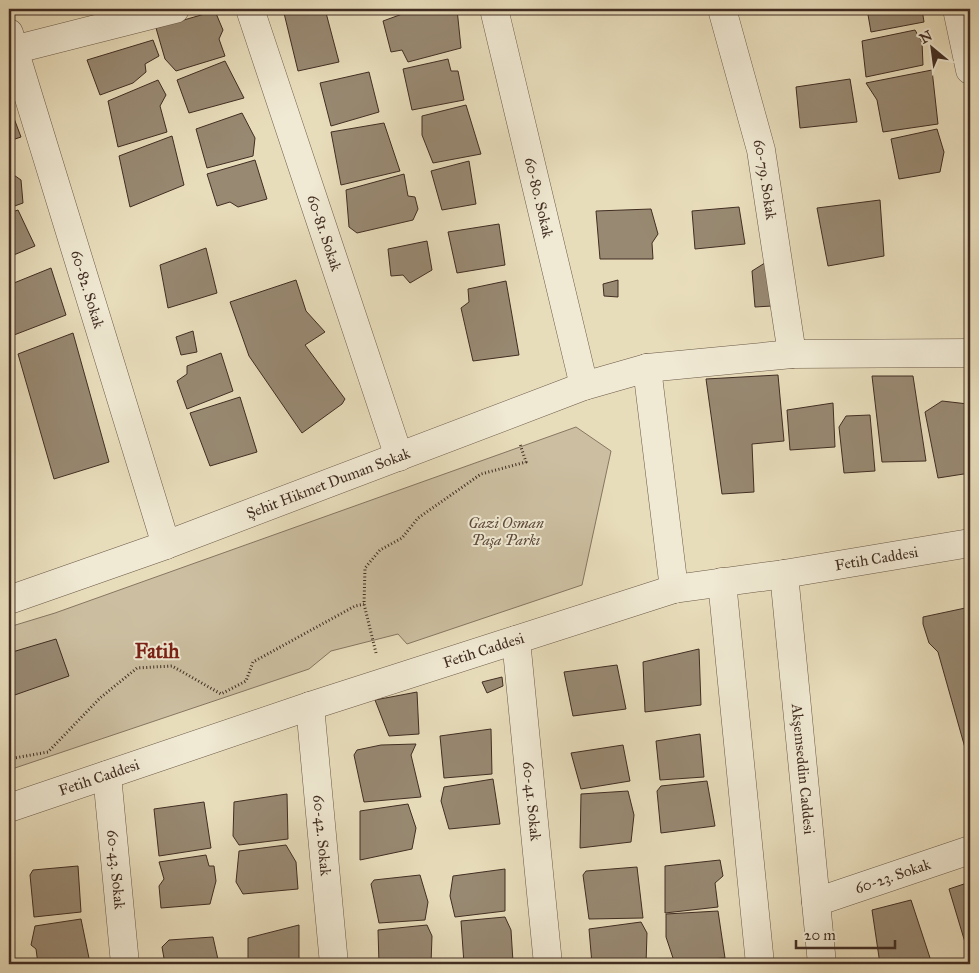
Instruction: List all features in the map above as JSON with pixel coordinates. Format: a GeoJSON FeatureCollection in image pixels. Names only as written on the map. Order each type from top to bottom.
{"type":"FeatureCollection","features":[{"type":"Feature","properties":{"kind":"street"},"geometry":{"type":"LineString","coordinates":[[10,44],[175,9]]}},
{"type":"Feature","properties":{"kind":"street","name":"60-81. Sokak"},"geometry":{"type":"LineString","coordinates":[[250,9],[399,457]]}},
{"type":"Feature","properties":{"kind":"street","name":"60-80. Sokak"},"geometry":{"type":"LineString","coordinates":[[494,9],[584,386]]}},
{"type":"Feature","properties":{"kind":"street","name":"60-79. Sokak"},"geometry":{"type":"LineString","coordinates":[[722,9],[761,150],[792,354]]}},
{"type":"Feature","properties":{"kind":"street"},"geometry":{"type":"LineString","coordinates":[[957,9],[970,70]]}},
{"type":"Feature","properties":{"kind":"street","name":"60-82. Sokak"},"geometry":{"type":"LineString","coordinates":[[10,44],[166,545]]}},
{"type":"Feature","properties":{"kind":"street","name":"Şehit Hikmet Duman Sokak"},"geometry":{"type":"LineString","coordinates":[[9,600],[166,545],[584,386],[647,368],[792,354],[970,353]]}},
{"type":"Feature","properties":{"kind":"street"},"geometry":{"type":"LineString","coordinates":[[647,368],[674,589]]}},
{"type":"Feature","properties":{"kind":"street","name":"Fetih Caddesi"},"geometry":{"type":"LineString","coordinates":[[9,808],[310,706],[674,589],[784,574],[970,543]]}},
{"type":"Feature","properties":{"kind":"street","name":"Akşemseddin Caddesi"},"geometry":{"type":"LineString","coordinates":[[784,574],[822,964]]}},
{"type":"Feature","properties":{"kind":"street"},"geometry":{"type":"LineString","coordinates":[[722,582],[760,964]]}},
{"type":"Feature","properties":{"kind":"street","name":"60-41. Sokak"},"geometry":{"type":"LineString","coordinates":[[516,640],[548,964]]}},
{"type":"Feature","properties":{"kind":"street","name":"60-42. Sokak"},"geometry":{"type":"LineString","coordinates":[[310,706],[334,964]]}},
{"type":"Feature","properties":{"kind":"street","name":"60-43. Sokak"},"geometry":{"type":"LineString","coordinates":[[107,775],[125,964]]}},
{"type":"Feature","properties":{"kind":"street","name":"60-23. Sokak"},"geometry":{"type":"LineString","coordinates":[[816,902],[970,850]]}},
{"type":"Feature","properties":{"kind":"path"},"geometry":{"type":"LineString","coordinates":[[385,682],[364,604],[365,568],[380,550],[402,538],[418,518],[481,474],[526,462],[510,415]]}},
{"type":"Feature","properties":{"kind":"path"},"geometry":{"type":"LineString","coordinates":[[9,759],[48,752],[100,698],[137,668],[172,666],[221,694],[246,681],[253,662],[354,606],[364,604]]}},
{"type":"Feature","properties":{"kind":"green space","name":"Gazi Osman Paşa Parkı"},"geometry":{"type":"Polygon","coordinates":[[[576,427],[611,451],[582,585],[407,644],[398,634],[331,651],[309,669],[9,770],[9,627],[55,613],[576,427]]]}},
{"type":"Feature","properties":{"kind":"building"},"geometry":{"type":"Polygon","coordinates":[[[283,9],[325,9],[339,62],[298,71],[283,9]]]}},
{"type":"Feature","properties":{"kind":"building"},"geometry":{"type":"Polygon","coordinates":[[[416,9],[457,9],[461,48],[408,62],[402,50],[391,52],[383,21],[416,9]]]}},
{"type":"Feature","properties":{"kind":"building"},"geometry":{"type":"Polygon","coordinates":[[[867,9],[922,9],[924,22],[871,32],[867,9]]]}},
{"type":"Feature","properties":{"kind":"building"},"geometry":{"type":"Polygon","coordinates":[[[215,11],[223,30],[219,39],[225,56],[176,71],[165,59],[156,28],[215,11]]]}},
{"type":"Feature","properties":{"kind":"building"},"geometry":{"type":"Polygon","coordinates":[[[915,30],[922,42],[923,65],[866,77],[862,41],[915,30]]]}},
{"type":"Feature","properties":{"kind":"building"},"geometry":{"type":"Polygon","coordinates":[[[153,40],[159,56],[145,64],[146,72],[133,83],[100,95],[87,60],[153,40]]]}},
{"type":"Feature","properties":{"kind":"building"},"geometry":{"type":"Polygon","coordinates":[[[448,59],[451,71],[458,71],[464,100],[412,110],[403,69],[448,59]]]}},
{"type":"Feature","properties":{"kind":"building"},"geometry":{"type":"Polygon","coordinates":[[[225,61],[244,98],[189,113],[177,80],[225,61]]]}},
{"type":"Feature","properties":{"kind":"building"},"geometry":{"type":"Polygon","coordinates":[[[932,70],[938,124],[883,132],[877,100],[866,83],[932,70]]]}},
{"type":"Feature","properties":{"kind":"building"},"geometry":{"type":"Polygon","coordinates":[[[369,72],[379,112],[331,126],[320,83],[369,72]]]}},
{"type":"Feature","properties":{"kind":"building"},"geometry":{"type":"Polygon","coordinates":[[[850,79],[857,122],[800,128],[796,87],[850,79]]]}},
{"type":"Feature","properties":{"kind":"building"},"geometry":{"type":"Polygon","coordinates":[[[158,80],[166,95],[160,106],[167,132],[118,147],[108,101],[158,80]]]}},
{"type":"Feature","properties":{"kind":"building"},"geometry":{"type":"Polygon","coordinates":[[[9,105],[21,137],[9,141],[9,105]]]}},
{"type":"Feature","properties":{"kind":"building"},"geometry":{"type":"Polygon","coordinates":[[[466,105],[481,154],[433,163],[422,135],[422,116],[466,105]]]}},
{"type":"Feature","properties":{"kind":"building"},"geometry":{"type":"Polygon","coordinates":[[[242,113],[255,138],[253,156],[207,168],[196,129],[242,113]]]}},
{"type":"Feature","properties":{"kind":"building"},"geometry":{"type":"Polygon","coordinates":[[[384,123],[400,171],[341,185],[331,132],[384,123]]]}},
{"type":"Feature","properties":{"kind":"building"},"geometry":{"type":"Polygon","coordinates":[[[937,129],[944,152],[940,172],[899,179],[891,139],[937,129]]]}},
{"type":"Feature","properties":{"kind":"building"},"geometry":{"type":"Polygon","coordinates":[[[172,136],[184,185],[130,207],[119,156],[172,136]]]}},
{"type":"Feature","properties":{"kind":"building"},"geometry":{"type":"Polygon","coordinates":[[[255,160],[267,199],[238,207],[230,202],[217,206],[207,174],[255,160]]]}},
{"type":"Feature","properties":{"kind":"building"},"geometry":{"type":"Polygon","coordinates":[[[469,161],[476,204],[442,210],[431,171],[469,161]]]}},
{"type":"Feature","properties":{"kind":"building"},"geometry":{"type":"Polygon","coordinates":[[[9,166],[11,173],[21,180],[23,203],[9,208],[9,166]]]}},
{"type":"Feature","properties":{"kind":"building"},"geometry":{"type":"Polygon","coordinates":[[[404,174],[408,196],[415,197],[418,209],[413,220],[357,233],[349,227],[346,190],[404,174]]]}},
{"type":"Feature","properties":{"kind":"building"},"geometry":{"type":"Polygon","coordinates":[[[880,200],[884,256],[828,266],[817,208],[880,200]]]}},
{"type":"Feature","properties":{"kind":"building"},"geometry":{"type":"Polygon","coordinates":[[[739,207],[745,244],[695,249],[692,211],[739,207]]]}},
{"type":"Feature","properties":{"kind":"building"},"geometry":{"type":"Polygon","coordinates":[[[651,209],[658,234],[652,243],[653,259],[600,259],[596,211],[651,209]]]}},
{"type":"Feature","properties":{"kind":"building"},"geometry":{"type":"Polygon","coordinates":[[[18,210],[35,246],[9,257],[9,213],[18,210]]]}},
{"type":"Feature","properties":{"kind":"building"},"geometry":{"type":"Polygon","coordinates":[[[499,224],[505,265],[457,273],[448,232],[499,224]]]}},
{"type":"Feature","properties":{"kind":"building"},"geometry":{"type":"Polygon","coordinates":[[[427,241],[432,270],[410,283],[403,275],[391,276],[388,249],[427,241]]]}},
{"type":"Feature","properties":{"kind":"building"},"geometry":{"type":"Polygon","coordinates":[[[206,248],[217,293],[168,308],[160,265],[206,248]]]}},
{"type":"Feature","properties":{"kind":"building"},"geometry":{"type":"Polygon","coordinates":[[[768,261],[772,306],[755,307],[752,271],[768,261]]]}},
{"type":"Feature","properties":{"kind":"building"},"geometry":{"type":"Polygon","coordinates":[[[51,268],[66,315],[14,335],[9,320],[9,285],[51,268]]]}},
{"type":"Feature","properties":{"kind":"building"},"geometry":{"type":"Polygon","coordinates":[[[296,280],[306,311],[325,332],[305,345],[345,399],[342,404],[302,433],[249,356],[230,302],[296,280]]]}},
{"type":"Feature","properties":{"kind":"building"},"geometry":{"type":"Polygon","coordinates":[[[618,280],[618,297],[604,296],[603,284],[618,280]]]}},
{"type":"Feature","properties":{"kind":"building"},"geometry":{"type":"Polygon","coordinates":[[[506,281],[519,355],[473,361],[461,308],[469,302],[468,289],[506,281]]]}},
{"type":"Feature","properties":{"kind":"building"},"geometry":{"type":"Polygon","coordinates":[[[193,331],[197,352],[181,355],[176,337],[193,331]]]}},
{"type":"Feature","properties":{"kind":"building"},"geometry":{"type":"Polygon","coordinates":[[[73,333],[109,462],[54,479],[18,354],[73,333]]]}},
{"type":"Feature","properties":{"kind":"building"},"geometry":{"type":"Polygon","coordinates":[[[221,353],[233,391],[187,409],[177,381],[187,374],[187,366],[221,353]]]}},
{"type":"Feature","properties":{"kind":"building"},"geometry":{"type":"Polygon","coordinates":[[[778,375],[784,441],[752,444],[754,492],[722,494],[706,379],[778,375]]]}},
{"type":"Feature","properties":{"kind":"building"},"geometry":{"type":"Polygon","coordinates":[[[872,376],[913,376],[926,461],[882,462],[872,376]]]}},
{"type":"Feature","properties":{"kind":"building"},"geometry":{"type":"Polygon","coordinates":[[[240,397],[257,452],[210,466],[190,413],[240,397]]]}},
{"type":"Feature","properties":{"kind":"building"},"geometry":{"type":"Polygon","coordinates":[[[942,401],[968,404],[970,414],[970,473],[938,478],[925,412],[942,401]]]}},
{"type":"Feature","properties":{"kind":"building"},"geometry":{"type":"Polygon","coordinates":[[[833,403],[835,447],[790,450],[787,410],[833,403]]]}},
{"type":"Feature","properties":{"kind":"building"},"geometry":{"type":"Polygon","coordinates":[[[870,415],[875,471],[844,473],[839,427],[846,416],[870,415]]]}},
{"type":"Feature","properties":{"kind":"building"},"geometry":{"type":"Polygon","coordinates":[[[970,607],[970,787],[966,772],[969,762],[938,652],[929,643],[923,624],[923,617],[970,607]]]}},
{"type":"Feature","properties":{"kind":"building"},"geometry":{"type":"Polygon","coordinates":[[[56,639],[69,676],[9,697],[9,653],[56,639]]]}},
{"type":"Feature","properties":{"kind":"building"},"geometry":{"type":"Polygon","coordinates":[[[699,649],[701,705],[645,712],[643,662],[699,649]]]}},
{"type":"Feature","properties":{"kind":"building"},"geometry":{"type":"Polygon","coordinates":[[[617,665],[626,709],[573,716],[564,672],[617,665]]]}},
{"type":"Feature","properties":{"kind":"building"},"geometry":{"type":"Polygon","coordinates":[[[502,677],[503,686],[487,693],[482,682],[502,677]]]}},
{"type":"Feature","properties":{"kind":"building"},"geometry":{"type":"Polygon","coordinates":[[[417,692],[419,734],[389,736],[375,700],[417,692]]]}},
{"type":"Feature","properties":{"kind":"building"},"geometry":{"type":"Polygon","coordinates":[[[491,729],[492,774],[444,778],[440,736],[491,729]]]}},
{"type":"Feature","properties":{"kind":"building"},"geometry":{"type":"Polygon","coordinates":[[[700,734],[704,777],[660,780],[656,741],[700,734]]]}},
{"type":"Feature","properties":{"kind":"building"},"geometry":{"type":"Polygon","coordinates":[[[416,744],[411,755],[421,797],[364,802],[354,755],[357,750],[381,745],[416,744]]]}},
{"type":"Feature","properties":{"kind":"building"},"geometry":{"type":"Polygon","coordinates":[[[623,745],[630,781],[581,789],[571,753],[623,745]]]}},
{"type":"Feature","properties":{"kind":"building"},"geometry":{"type":"Polygon","coordinates":[[[493,779],[500,824],[449,829],[441,801],[444,787],[493,779]]]}},
{"type":"Feature","properties":{"kind":"building"},"geometry":{"type":"Polygon","coordinates":[[[707,781],[715,826],[661,833],[657,791],[661,786],[707,781]]]}},
{"type":"Feature","properties":{"kind":"building"},"geometry":{"type":"Polygon","coordinates":[[[628,791],[634,815],[631,842],[580,848],[581,794],[628,791]]]}},
{"type":"Feature","properties":{"kind":"building"},"geometry":{"type":"Polygon","coordinates":[[[287,794],[288,839],[239,845],[233,836],[234,802],[287,794]]]}},
{"type":"Feature","properties":{"kind":"building"},"geometry":{"type":"Polygon","coordinates":[[[204,802],[211,848],[159,856],[154,809],[204,802]]]}},
{"type":"Feature","properties":{"kind":"building"},"geometry":{"type":"Polygon","coordinates":[[[408,804],[416,828],[412,849],[360,860],[360,811],[408,804]]]}},
{"type":"Feature","properties":{"kind":"building"},"geometry":{"type":"Polygon","coordinates":[[[286,845],[296,862],[298,889],[243,894],[236,882],[239,851],[286,845]]]}},
{"type":"Feature","properties":{"kind":"building"},"geometry":{"type":"Polygon","coordinates":[[[206,855],[209,866],[214,866],[216,881],[210,904],[161,908],[159,886],[164,879],[159,862],[206,855]]]}},
{"type":"Feature","properties":{"kind":"building"},"geometry":{"type":"Polygon","coordinates":[[[720,860],[723,876],[715,883],[718,907],[665,913],[665,866],[720,860]]]}},
{"type":"Feature","properties":{"kind":"building"},"geometry":{"type":"Polygon","coordinates":[[[78,866],[81,912],[34,917],[30,875],[33,870],[78,866]]]}},
{"type":"Feature","properties":{"kind":"building"},"geometry":{"type":"Polygon","coordinates":[[[637,867],[643,918],[589,919],[583,875],[586,871],[637,867]]]}},
{"type":"Feature","properties":{"kind":"building"},"geometry":{"type":"Polygon","coordinates":[[[505,869],[505,911],[455,917],[450,896],[453,876],[505,869]]]}},
{"type":"Feature","properties":{"kind":"building"},"geometry":{"type":"Polygon","coordinates":[[[420,875],[428,902],[425,920],[379,923],[371,884],[374,880],[420,875]]]}},
{"type":"Feature","properties":{"kind":"building"},"geometry":{"type":"Polygon","coordinates":[[[970,882],[970,959],[949,889],[970,882]]]}},
{"type":"Feature","properties":{"kind":"building"},"geometry":{"type":"Polygon","coordinates":[[[911,900],[932,964],[880,964],[872,910],[911,900]]]}},
{"type":"Feature","properties":{"kind":"building"},"geometry":{"type":"Polygon","coordinates":[[[718,911],[725,958],[674,961],[666,937],[666,914],[718,911]]]}},
{"type":"Feature","properties":{"kind":"building"},"geometry":{"type":"Polygon","coordinates":[[[505,917],[511,930],[513,962],[464,964],[461,921],[505,917]]]}},
{"type":"Feature","properties":{"kind":"building"},"geometry":{"type":"Polygon","coordinates":[[[81,919],[90,963],[38,964],[36,949],[31,945],[35,926],[81,919]]]}},
{"type":"Feature","properties":{"kind":"building"},"geometry":{"type":"Polygon","coordinates":[[[641,922],[647,933],[646,964],[592,964],[589,929],[641,922]]]}},
{"type":"Feature","properties":{"kind":"building"},"geometry":{"type":"Polygon","coordinates":[[[299,925],[299,964],[248,964],[248,938],[299,925]]]}},
{"type":"Feature","properties":{"kind":"building"},"geometry":{"type":"Polygon","coordinates":[[[427,925],[432,936],[431,964],[379,964],[378,930],[427,925]]]}},
{"type":"Feature","properties":{"kind":"building"},"geometry":{"type":"Polygon","coordinates":[[[213,937],[219,964],[165,964],[162,947],[169,940],[213,937]]]}},
{"type":"Feature","properties":{"kind":"district","name":"Fatih"},"geometry":{"type":"Point","coordinates":[157,651]}}]}
